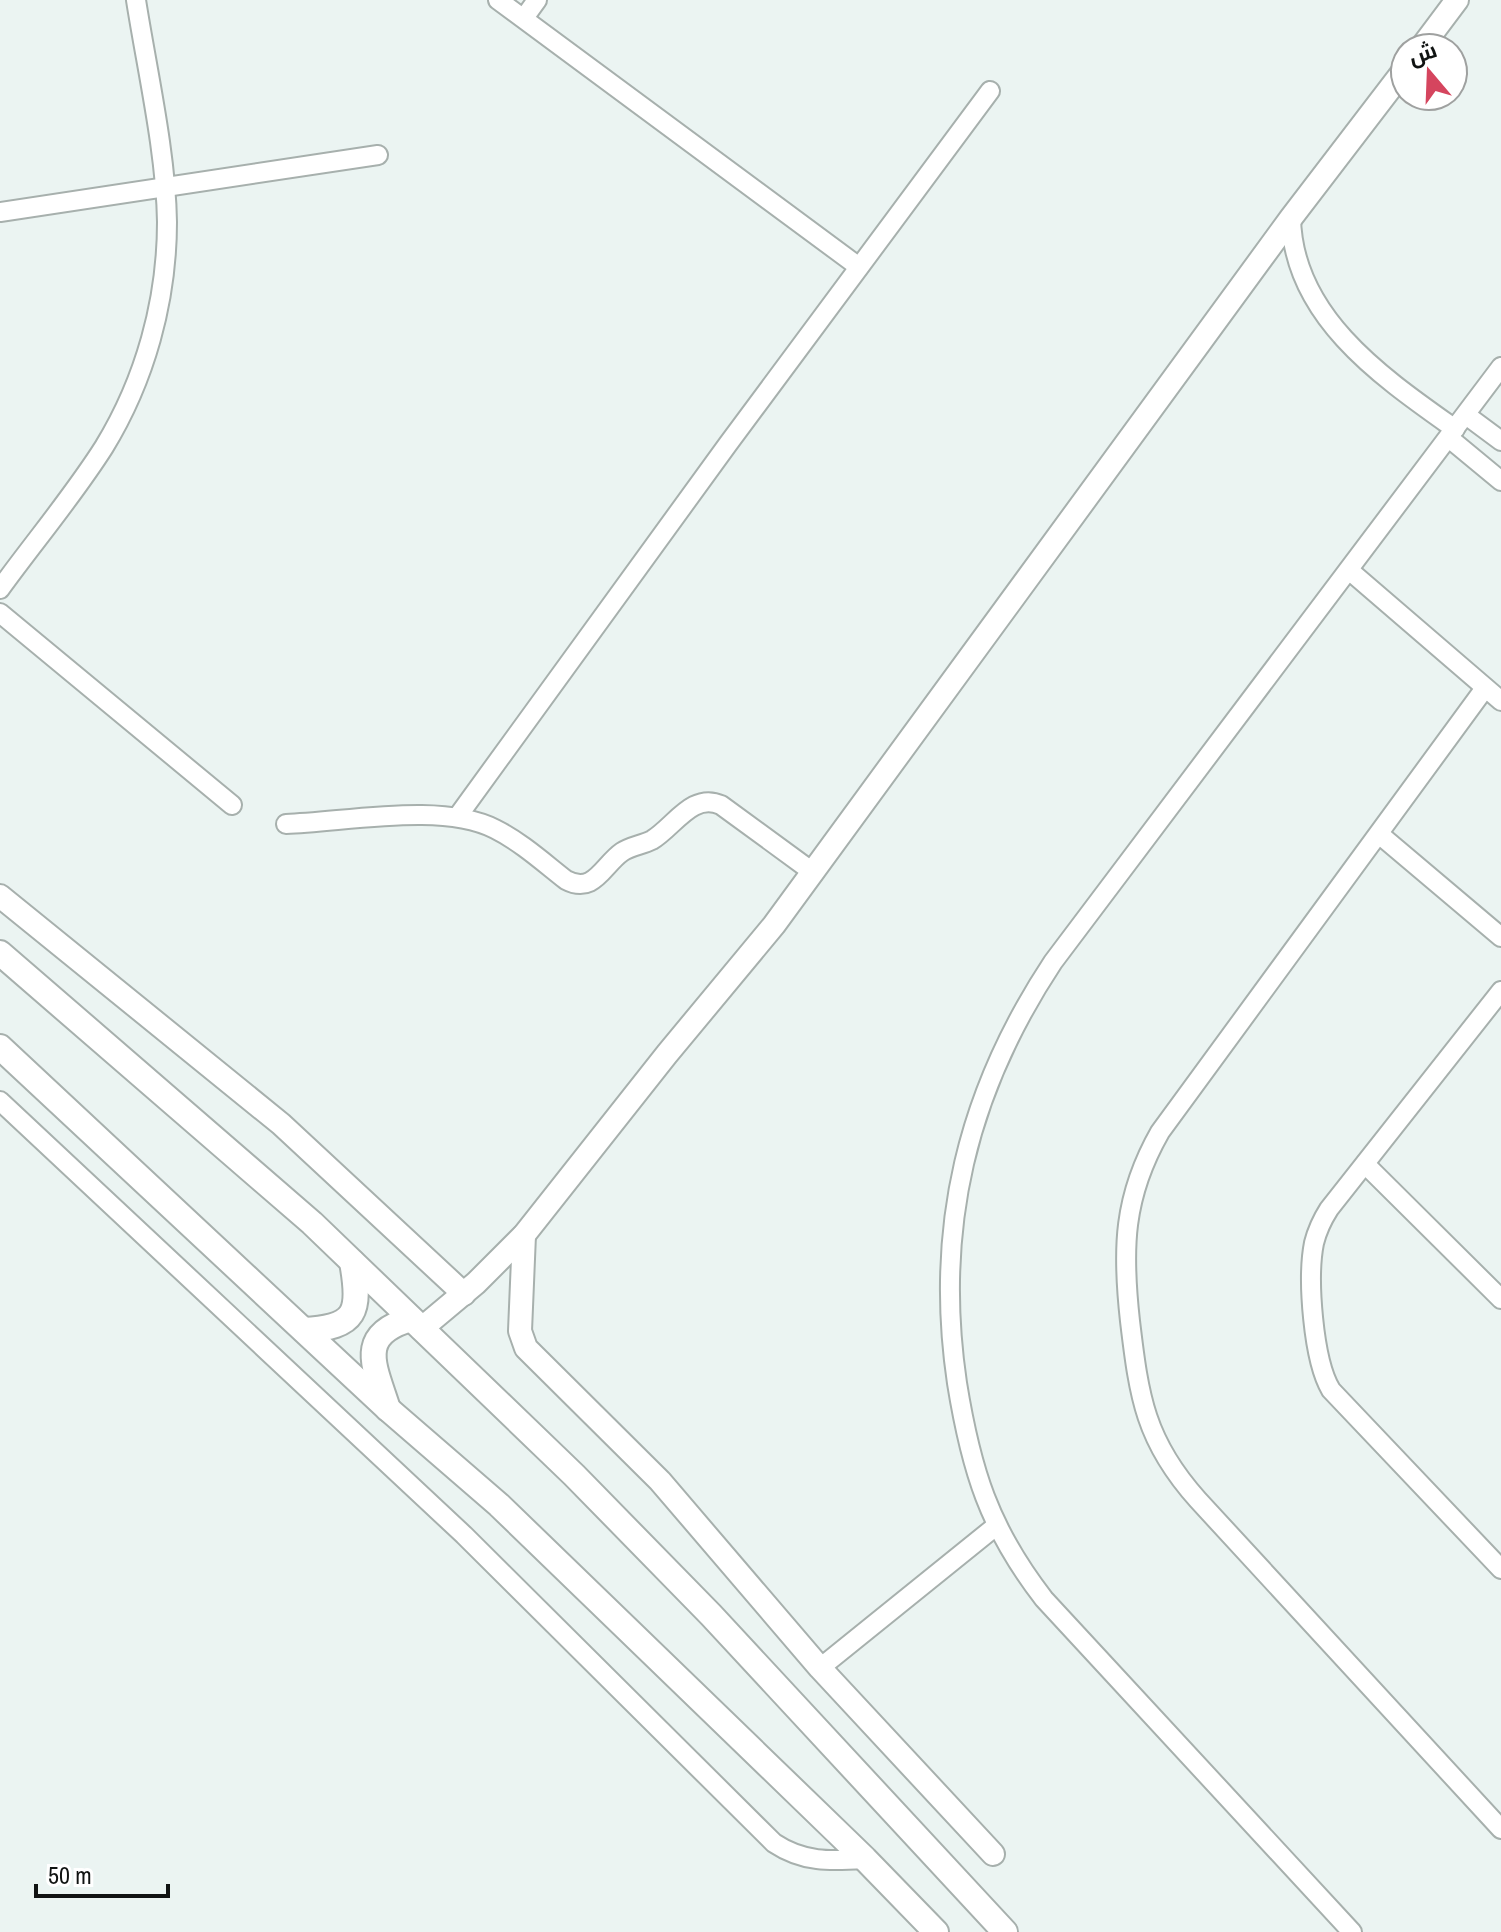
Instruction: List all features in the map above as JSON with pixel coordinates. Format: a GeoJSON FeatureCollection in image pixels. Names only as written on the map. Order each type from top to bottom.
{"type":"FeatureCollection","features":[{"type":"Feature","properties":{"kind":"main road"},"geometry":{"type":"LineString","coordinates":[[0,953],[312,1223],[574,1475],[711,1615],[1005,1932]]}},
{"type":"Feature","properties":{"kind":"main road"},"geometry":{"type":"LineString","coordinates":[[0,1047],[388,1409],[499,1505],[865,1859],[936,1932]]}},
{"type":"Feature","properties":{"kind":"main road"},"geometry":{"type":"LineString","coordinates":[[304,1330],[331,1328],[350,1315],[357,1292],[352,1262]]}},
{"type":"Feature","properties":{"kind":"main road"},"geometry":{"type":"LineString","coordinates":[[388,1409],[373,1360],[373,1347],[384,1330],[416,1324]]}},
{"type":"Feature","properties":{"kind":"street"},"geometry":{"type":"LineString","coordinates":[[0,589],[103,449],[134,389],[146,357],[161,291],[166,235],[165,188],[136,0]]}},
{"type":"Feature","properties":{"kind":"street"},"geometry":{"type":"LineString","coordinates":[[498,0],[859,267]]}},
{"type":"Feature","properties":{"kind":"street"},"geometry":{"type":"LineString","coordinates":[[524,18],[537,0]]}},
{"type":"Feature","properties":{"kind":"street"},"geometry":{"type":"LineString","coordinates":[[1433,32],[1457,0]]}},
{"type":"Feature","properties":{"kind":"street"},"geometry":{"type":"LineString","coordinates":[[416,1324],[464,1294],[524,1235],[814,873],[1291,218],[1389,90]]}},
{"type":"Feature","properties":{"kind":"street"},"geometry":{"type":"LineString","coordinates":[[458,816],[990,91]]}},
{"type":"Feature","properties":{"kind":"street"},"geometry":{"type":"LineString","coordinates":[[0,212],[378,155]]}},
{"type":"Feature","properties":{"kind":"street"},"geometry":{"type":"LineString","coordinates":[[1291,218],[1292,239],[1303,279],[1331,322],[1385,379],[1457,427],[1501,441]]}},
{"type":"Feature","properties":{"kind":"street"},"geometry":{"type":"LineString","coordinates":[[1352,1932],[1044,1599],[1011,1553],[996,1526],[968,1449],[955,1367],[949,1282],[950,1244],[962,1169],[983,1096],[1013,1027],[1053,962],[1501,367]]}},
{"type":"Feature","properties":{"kind":"street"},"geometry":{"type":"LineString","coordinates":[[1457,427],[1501,481]]}},
{"type":"Feature","properties":{"kind":"street"},"geometry":{"type":"LineString","coordinates":[[1350,571],[1501,701]]}},
{"type":"Feature","properties":{"kind":"street"},"geometry":{"type":"LineString","coordinates":[[0,613],[232,805]]}},
{"type":"Feature","properties":{"kind":"street"},"geometry":{"type":"LineString","coordinates":[[1485,688],[1149,1151],[1133,1192],[1124,1256],[1137,1386],[1155,1438],[1183,1484],[1501,1829]]}},
{"type":"Feature","properties":{"kind":"street"},"geometry":{"type":"LineString","coordinates":[[286,824],[428,814],[458,816],[494,828],[566,880],[585,884],[597,879],[619,854],[650,841],[693,805],[707,801],[721,805],[814,873]]}},
{"type":"Feature","properties":{"kind":"street"},"geometry":{"type":"LineString","coordinates":[[1379,834],[1501,937]]}},
{"type":"Feature","properties":{"kind":"street"},"geometry":{"type":"LineString","coordinates":[[0,896],[281,1124],[464,1294]]}},
{"type":"Feature","properties":{"kind":"street"},"geometry":{"type":"LineString","coordinates":[[1501,991],[1329,1209],[1313,1245],[1315,1346],[1320,1370],[1338,1399],[1501,1569]]}},
{"type":"Feature","properties":{"kind":"street"},"geometry":{"type":"LineString","coordinates":[[0,1101],[464,1535],[766,1836],[804,1858],[827,1861],[865,1859]]}},
{"type":"Feature","properties":{"kind":"street"},"geometry":{"type":"LineString","coordinates":[[1365,1164],[1498,1288]]}},
{"type":"Feature","properties":{"kind":"street"},"geometry":{"type":"LineString","coordinates":[[524,1235],[520,1331],[526,1348],[660,1481],[820,1668],[993,1854]]}},
{"type":"Feature","properties":{"kind":"street"},"geometry":{"type":"LineString","coordinates":[[820,1668],[996,1526]]}}]}
